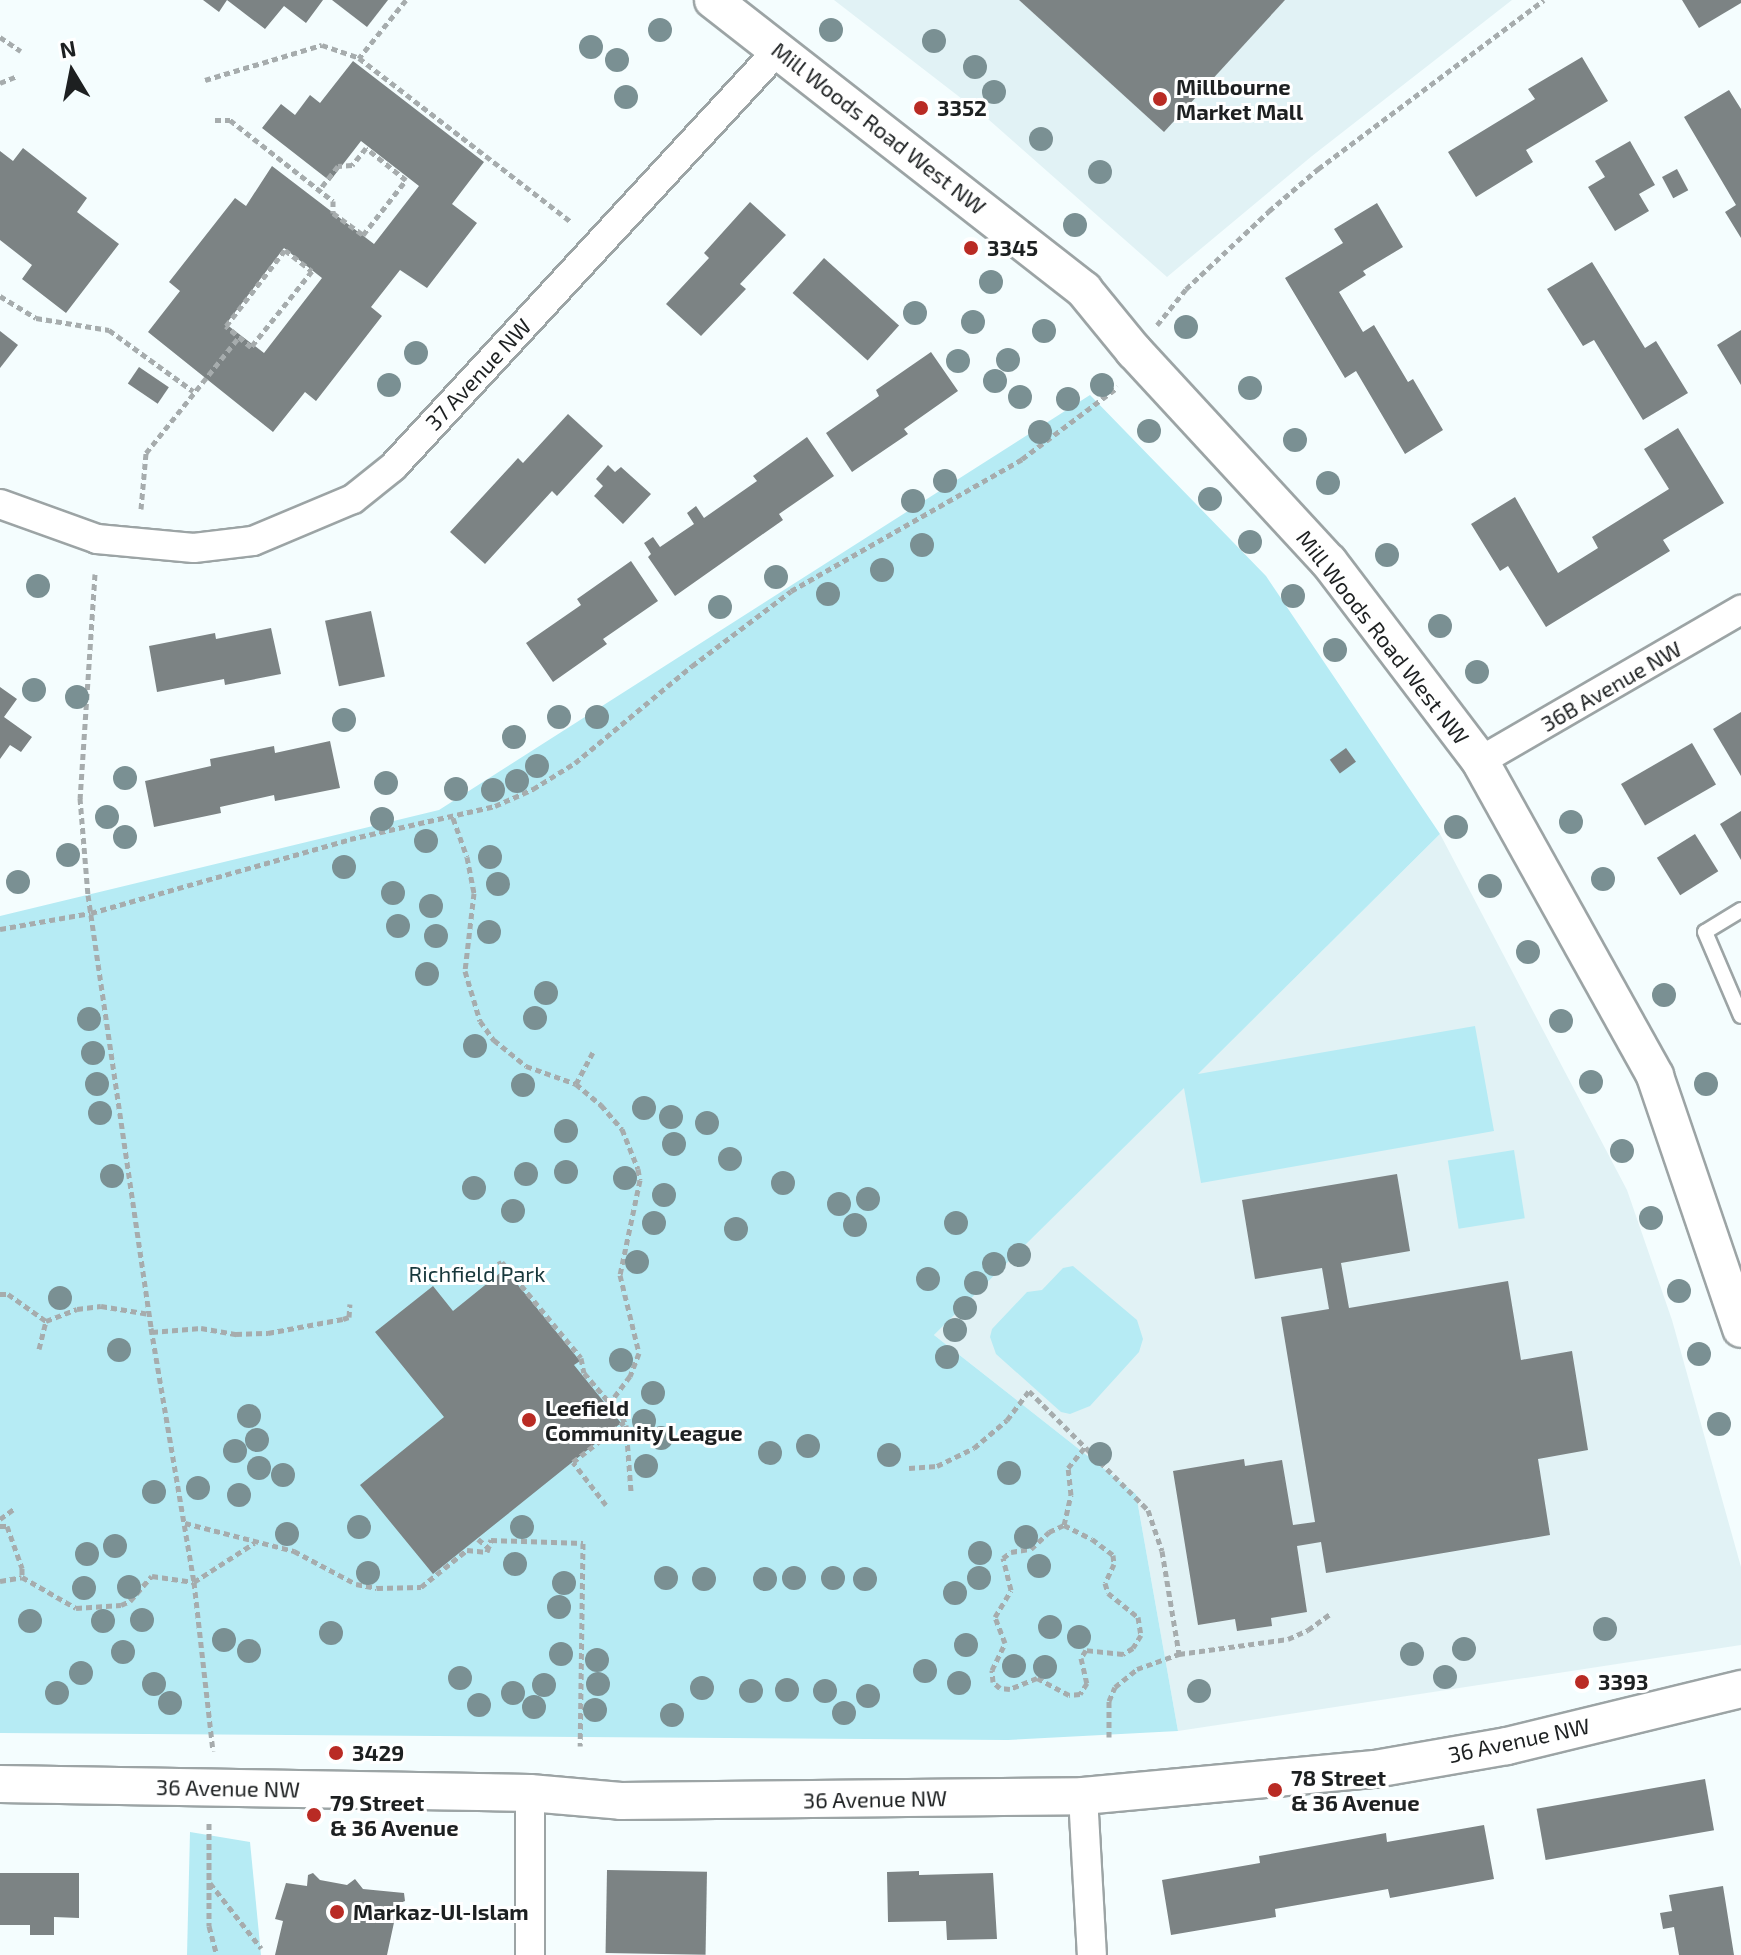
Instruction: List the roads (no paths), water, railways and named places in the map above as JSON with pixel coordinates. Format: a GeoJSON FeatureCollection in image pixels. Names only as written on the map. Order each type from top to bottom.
{"type":"FeatureCollection","features":[{"type":"Feature","properties":{"kind":"street","name":"Mill Woods Road West NW"},"geometry":{"type":"LineString","coordinates":[[713,0],[1084,290],[1134,351],[1329,562],[1480,761],[1655,1076],[1741,1329]]}},
{"type":"Feature","properties":{"kind":"street","name":"37 Avenue NW"},"geometry":{"type":"LineString","coordinates":[[0,504],[97,539],[194,548],[253,541],[353,499],[393,467],[779,49]]}},
{"type":"Feature","properties":{"kind":"street","name":"36B Avenue NW"},"geometry":{"type":"LineString","coordinates":[[1480,761],[1741,610]]}},
{"type":"Feature","properties":{"kind":"street","name":"36 Avenue NW"},"geometry":{"type":"LineString","coordinates":[[0,1784],[530,1793],[621,1801],[1083,1796],[1375,1769],[1507,1746],[1741,1689]]}},
{"type":"Feature","properties":{"kind":"street"},"geometry":{"type":"LineString","coordinates":[[530,1793],[530,1955]]}},
{"type":"Feature","properties":{"kind":"street"},"geometry":{"type":"LineString","coordinates":[[1083,1796],[1092,1955]]}},
{"type":"Feature","properties":{"kind":"lane"},"geometry":{"type":"LineString","coordinates":[[1741,910],[1705,932],[1741,1016]]}},
{"type":"Feature","properties":{"kind":"place","name":"Millbourne Market Mall"},"geometry":{"type":"Point","coordinates":[1160,99]}},
{"type":"Feature","properties":{"kind":"place","name":"3352"},"geometry":{"type":"Point","coordinates":[921,108]}},
{"type":"Feature","properties":{"kind":"place","name":"3345"},"geometry":{"type":"Point","coordinates":[971,248]}},
{"type":"Feature","properties":{"kind":"place","name":"Leefield Community League"},"geometry":{"type":"Point","coordinates":[529,1420]}},
{"type":"Feature","properties":{"kind":"place","name":"3393"},"geometry":{"type":"Point","coordinates":[1582,1682]}},
{"type":"Feature","properties":{"kind":"place","name":"3429"},"geometry":{"type":"Point","coordinates":[336,1753]}},
{"type":"Feature","properties":{"kind":"place","name":"78 Street & 36 Avenue"},"geometry":{"type":"Point","coordinates":[1275,1790]}},
{"type":"Feature","properties":{"kind":"place","name":"79 Street & 36 Avenue"},"geometry":{"type":"Point","coordinates":[314,1815]}},
{"type":"Feature","properties":{"kind":"place","name":"Markaz-Ul-Islam"},"geometry":{"type":"Point","coordinates":[337,1912]}},
{"type":"Feature","properties":{"kind":"park label","name":"Richfield Park"},"geometry":{"type":"Point","coordinates":[477,1274]}}]}
